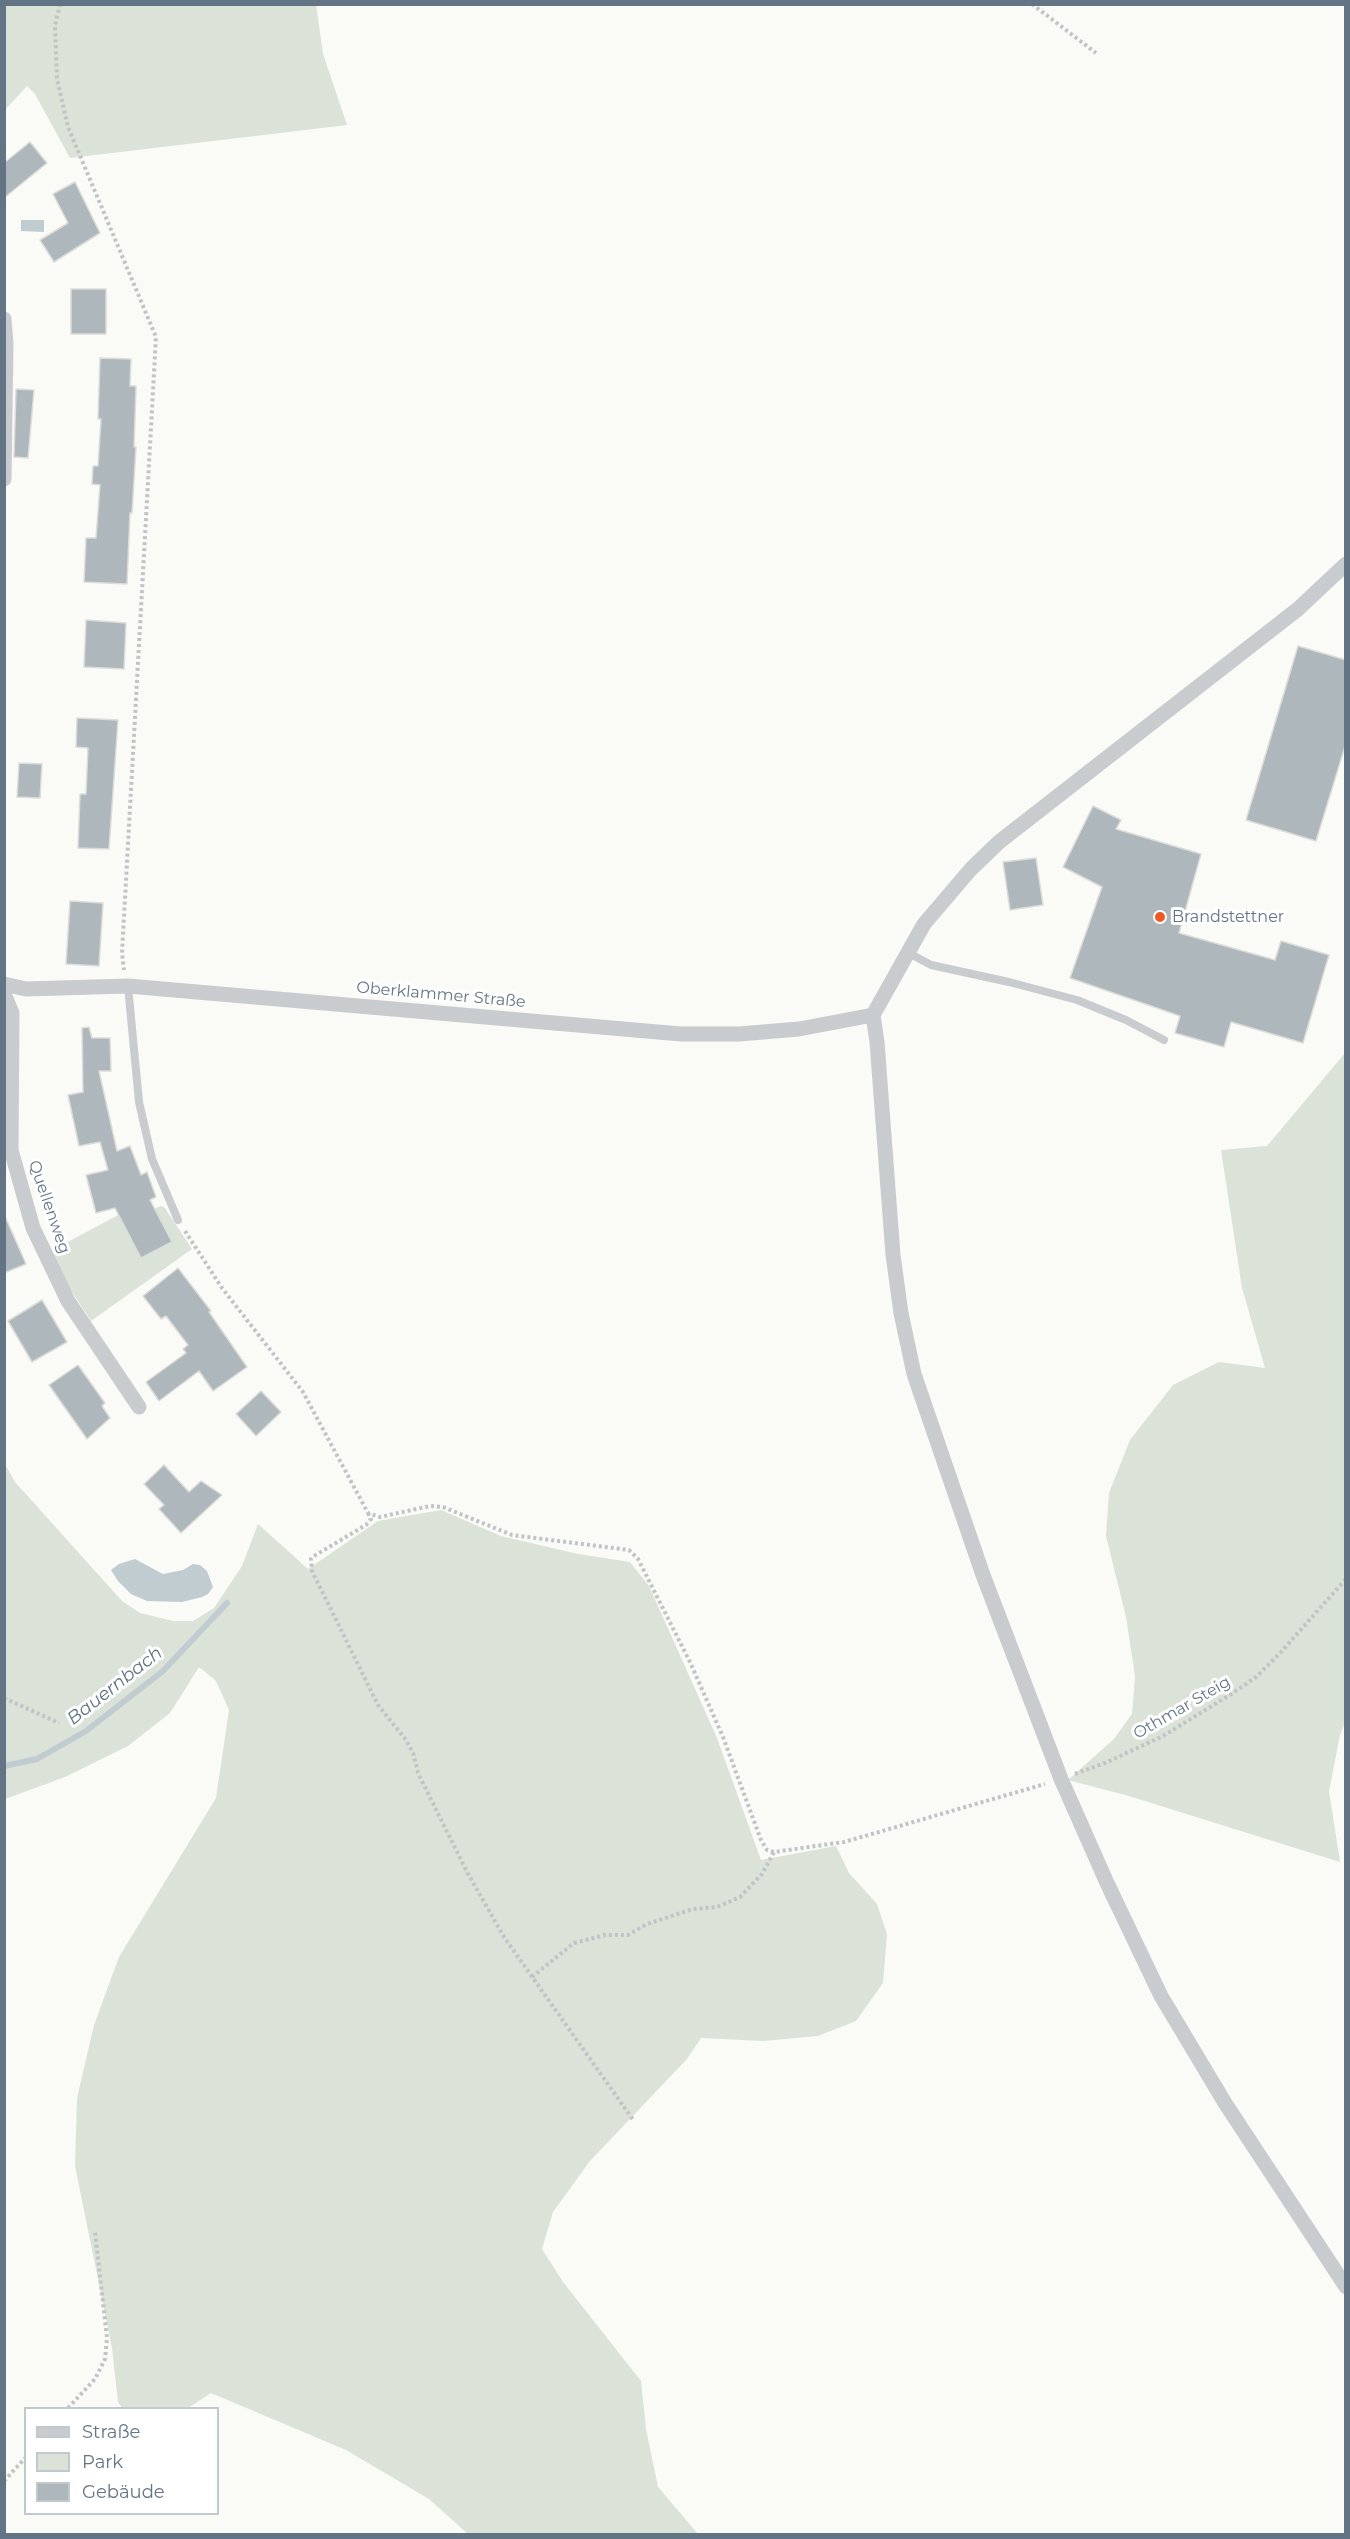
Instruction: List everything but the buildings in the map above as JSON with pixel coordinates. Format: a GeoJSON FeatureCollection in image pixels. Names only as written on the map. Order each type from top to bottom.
{"type":"FeatureCollection","features":[{"type":"Feature","properties":{"kind":"street"},"geometry":{"type":"LineString","coordinates":[[4,319],[6,344],[4,478]]}},
{"type":"Feature","properties":{"kind":"street"},"geometry":{"type":"LineString","coordinates":[[1346,564],[1298,609],[999,842],[946,897],[924,924],[873,1015],[893,1255],[901,1313],[914,1374],[983,1575],[1061,1779],[1161,1996],[1186,2041],[1346,2287]]}},
{"type":"Feature","properties":{"kind":"street","name":"Oberklammer Straße"},"geometry":{"type":"LineString","coordinates":[[4,984],[26,989],[128,986],[681,1034],[739,1034],[799,1029],[873,1015]]}},
{"type":"Feature","properties":{"kind":"street","name":"Quellenweg"},"geometry":{"type":"LineString","coordinates":[[4,994],[12,1013],[11,1150],[30,1218],[48,1263],[68,1301],[139,1407]]}},
{"type":"Feature","properties":{"kind":"lane"},"geometry":{"type":"LineString","coordinates":[[907,952],[931,965],[1077,1000],[1125,1020],[1164,1040]]}},
{"type":"Feature","properties":{"kind":"lane"},"geometry":{"type":"LineString","coordinates":[[128,986],[139,1102],[152,1159],[178,1220]]}},
{"type":"Feature","properties":{"kind":"path"},"geometry":{"type":"LineString","coordinates":[[60,4],[55,26],[57,79],[68,127],[156,337],[122,953],[128,986]]}},
{"type":"Feature","properties":{"kind":"path"},"geometry":{"type":"LineString","coordinates":[[1032,4],[1096,53]]}},
{"type":"Feature","properties":{"kind":"path"},"geometry":{"type":"LineString","coordinates":[[178,1220],[222,1288],[303,1392],[368,1513],[370,1519],[366,1525],[311,1560],[312,1571],[378,1705],[406,1740],[413,1753],[418,1773],[467,1872],[504,1937],[634,2121]]}},
{"type":"Feature","properties":{"kind":"path"},"geometry":{"type":"LineString","coordinates":[[368,1513],[380,1517],[430,1506],[443,1507],[512,1535],[629,1550],[646,1570],[690,1662],[723,1737],[761,1840],[767,1850],[774,1851],[762,1874],[740,1897],[717,1907],[693,1910],[647,1924],[628,1935],[604,1935],[574,1943],[532,1977]]}},
{"type":"Feature","properties":{"kind":"path","name":"Othmar Steig"},"geometry":{"type":"LineString","coordinates":[[774,1851],[844,1842],[1061,1779],[1105,1763],[1163,1736],[1233,1694],[1256,1677],[1346,1579]]}},
{"type":"Feature","properties":{"kind":"path"},"geometry":{"type":"LineString","coordinates":[[4,1698],[59,1723]]}},
{"type":"Feature","properties":{"kind":"path"},"geometry":{"type":"LineString","coordinates":[[70,2407],[95,2379],[105,2359],[107,2338],[95,2232]]}},
{"type":"Feature","properties":{"kind":"path"},"geometry":{"type":"LineString","coordinates":[[4,2481],[24,2459]]}},
{"type":"Feature","properties":{"kind":"green space"},"geometry":{"type":"Polygon","coordinates":[[[316,4],[323,54],[347,125],[70,158],[35,94],[27,86],[5,110],[5,5],[316,4]]]}},
{"type":"Feature","properties":{"kind":"green space"},"geometry":{"type":"Polygon","coordinates":[[[1345,1053],[1346,1720],[1340,1735],[1329,1791],[1340,1862],[1129,1796],[1068,1780],[1114,1739],[1132,1714],[1135,1676],[1126,1617],[1106,1536],[1109,1493],[1130,1440],[1173,1385],[1219,1362],[1265,1368],[1242,1288],[1221,1150],[1267,1146],[1345,1053]]]}},
{"type":"Feature","properties":{"kind":"green space"},"geometry":{"type":"Polygon","coordinates":[[[137,1205],[148,1211],[161,1206],[165,1208],[192,1249],[91,1321],[67,1284],[51,1251],[137,1205]]]}},
{"type":"Feature","properties":{"kind":"green space"},"geometry":{"type":"Polygon","coordinates":[[[5,1464],[15,1482],[122,1601],[140,1613],[173,1621],[193,1621],[214,1608],[242,1566],[258,1524],[308,1569],[378,1521],[441,1510],[501,1536],[578,1554],[630,1562],[649,1586],[717,1738],[761,1860],[836,1846],[849,1873],[877,1904],[887,1934],[883,1983],[856,2021],[818,2036],[763,2041],[701,2038],[687,2059],[590,2161],[553,2212],[542,2249],[563,2282],[641,2381],[646,2429],[658,2487],[698,2534],[468,2534],[429,2499],[346,2450],[211,2393],[190,2407],[121,2407],[118,2402],[112,2348],[75,2166],[77,2098],[94,2025],[119,1957],[216,1798],[229,1710],[216,1681],[199,1667],[170,1713],[128,1746],[65,1777],[5,1799],[5,1464]]]}},
{"type":"Feature","properties":{"kind":"shaded area"},"geometry":{"type":"Polygon","coordinates":[[[21,220],[44,220],[44,232],[21,231],[21,220]]]}},
{"type":"Feature","properties":{"kind":"shaded area"},"geometry":{"type":"Polygon","coordinates":[[[135,1559],[163,1574],[183,1570],[193,1564],[200,1565],[207,1571],[213,1587],[208,1594],[202,1597],[182,1602],[147,1601],[131,1594],[111,1570],[119,1564],[135,1559]]]}},
{"type":"Feature","properties":{"kind":"waterway","name":"Bauernbach"},"geometry":{"type":"LineString","coordinates":[[4,1766],[37,1759],[86,1731],[163,1671],[227,1603]]}},
{"type":"Feature","properties":{"kind":"place","name":"Brandstettner"},"geometry":{"type":"Point","coordinates":[1160,917]}}]}
